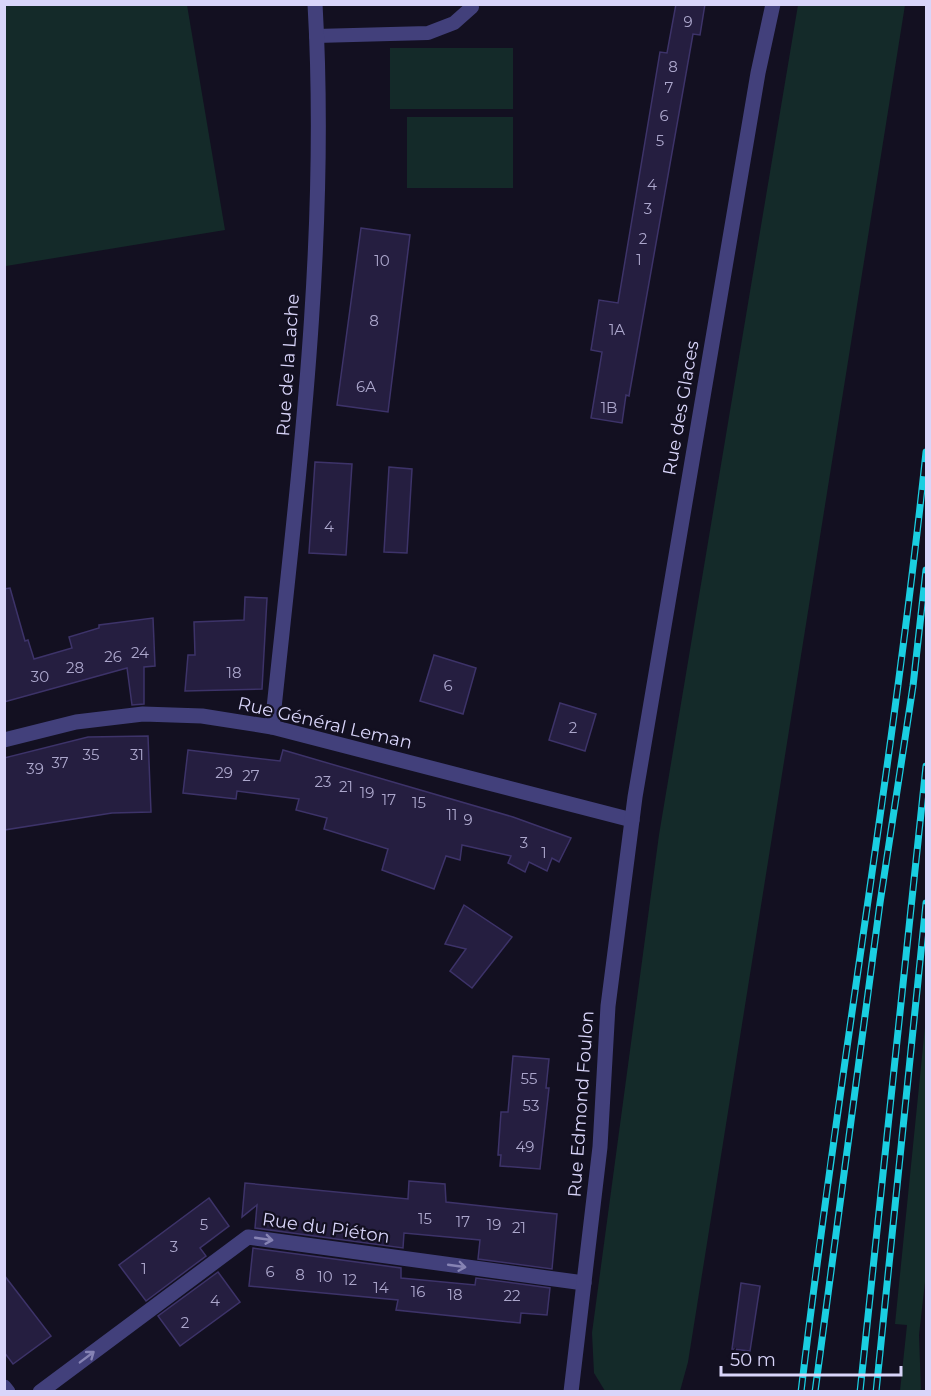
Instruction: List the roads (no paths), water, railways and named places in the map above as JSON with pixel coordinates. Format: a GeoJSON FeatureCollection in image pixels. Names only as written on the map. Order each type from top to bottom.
{"type":"FeatureCollection","features":[{"type":"Feature","properties":{"kind":"street","name":"Rue de la Lache"},"geometry":{"type":"LineString","coordinates":[[272,727],[302,440],[316,258],[315,4]]}},
{"type":"Feature","properties":{"kind":"street","name":"Rue des Glaces"},"geometry":{"type":"LineString","coordinates":[[632,820],[756,85],[773,4]]}},
{"type":"Feature","properties":{"kind":"street","name":"Rue Général Leman"},"geometry":{"type":"LineString","coordinates":[[4,740],[76,722],[142,714],[202,716],[272,727],[632,820]]}},
{"type":"Feature","properties":{"kind":"street","name":"Rue Edmond Foulon"},"geometry":{"type":"LineString","coordinates":[[570,1392],[600,1147],[608,1006],[632,820]]}},
{"type":"Feature","properties":{"kind":"street","name":"Rue du Piéton"},"geometry":{"type":"LineString","coordinates":[[40,1392],[248,1237],[584,1283]]}},
{"type":"Feature","properties":{"kind":"street"},"geometry":{"type":"LineString","coordinates":[[4,1387],[8,1392]]}},
{"type":"Feature","properties":{"kind":"lane"},"geometry":{"type":"LineString","coordinates":[[316,36],[428,33],[454,23],[472,7]]}},
{"type":"Feature","properties":{"kind":"railway"},"geometry":{"type":"LineString","coordinates":[[801,1392],[898,687],[926,452]]}},
{"type":"Feature","properties":{"kind":"railway"},"geometry":{"type":"LineString","coordinates":[[815,1392],[880,903],[913,686],[926,570]]}},
{"type":"Feature","properties":{"kind":"railway"},"geometry":{"type":"LineString","coordinates":[[860,1392],[926,766]]}},
{"type":"Feature","properties":{"kind":"railway"},"geometry":{"type":"LineString","coordinates":[[876,1392],[926,903]]}}]}
